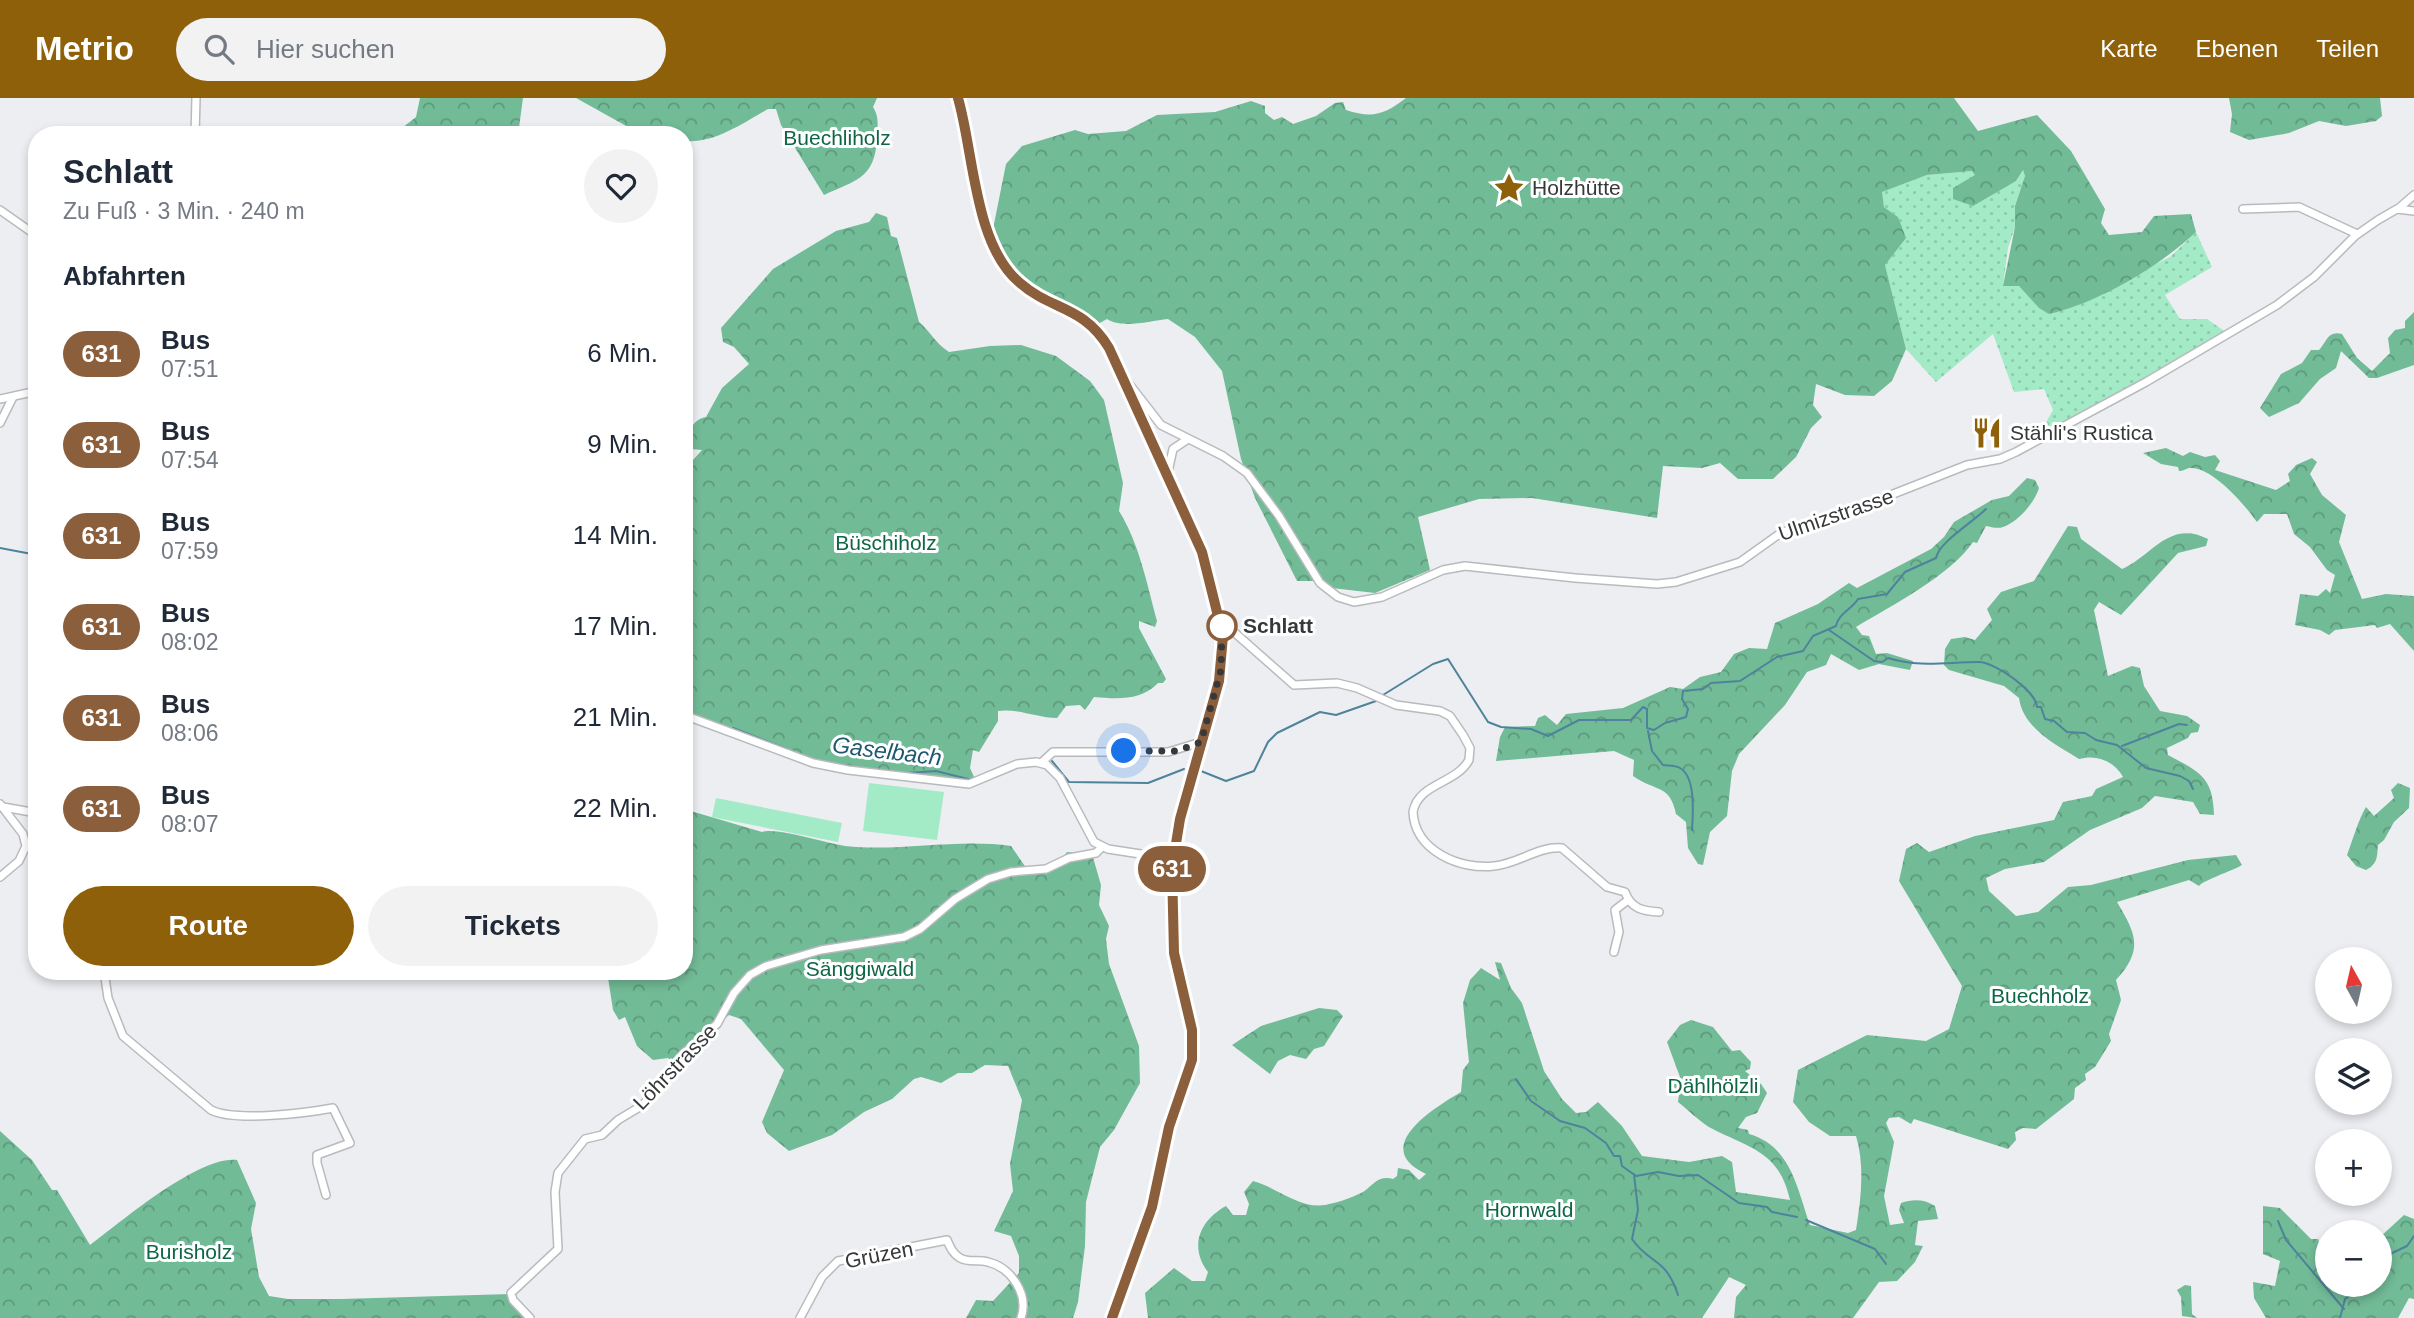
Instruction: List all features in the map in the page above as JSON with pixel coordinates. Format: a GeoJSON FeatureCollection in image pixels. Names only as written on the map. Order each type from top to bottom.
{"type":"FeatureCollection","features":[{"type":"Feature","properties":{"kind":"street"},"geometry":{"type":"LineString","coordinates":[[195,126],[197,98]]}},
{"type":"Feature","properties":{"kind":"street"},"geometry":{"type":"LineString","coordinates":[[958,98],[986,226],[1001,263],[1029,291],[1090,322],[1104,339],[1168,472],[1207,566],[1222,625],[1221,670],[1174,850],[1172,868],[1174,953],[1191,1023],[1193,1052],[1169,1127],[1152,1207],[1112,1318]]}},
{"type":"Feature","properties":{"kind":"street"},"geometry":{"type":"LineString","coordinates":[[2397,209],[2414,210],[2412,196]]}},
{"type":"Feature","properties":{"kind":"street","name":"Ulmizstrasse"},"geometry":{"type":"LineString","coordinates":[[1126,380],[1153,418],[1223,456],[1247,473],[1279,516],[1316,578],[1328,591],[1343,599],[1359,602],[1376,599],[1443,570],[1465,566],[1574,578],[1670,583],[1732,565],[1782,532],[1817,524],[1967,465],[2016,452],[2146,382],[2277,305],[2314,277],[2357,234],[2397,209],[2412,196]]}},
{"type":"Feature","properties":{"kind":"street"},"geometry":{"type":"LineString","coordinates":[[2243,209],[2299,207],[2357,234]]}},
{"type":"Feature","properties":{"kind":"street"},"geometry":{"type":"LineString","coordinates":[[0,210],[28,230]]}},
{"type":"Feature","properties":{"kind":"street"},"geometry":{"type":"LineString","coordinates":[[0,399],[28,393]]}},
{"type":"Feature","properties":{"kind":"street"},"geometry":{"type":"LineString","coordinates":[[0,423],[13,397]]}},
{"type":"Feature","properties":{"kind":"street"},"geometry":{"type":"LineString","coordinates":[[1168,472],[1173,449],[1188,439]]}},
{"type":"Feature","properties":{"kind":"street"},"geometry":{"type":"LineString","coordinates":[[1222,625],[1235,633],[1294,685],[1347,685],[1395,705],[1430,709],[1450,716],[1467,743],[1469,760],[1457,774],[1422,794],[1413,813],[1420,836],[1437,853],[1460,863],[1494,866],[1541,850],[1562,848],[1606,887],[1625,892],[1628,900],[1642,911],[1659,912]]}},
{"type":"Feature","properties":{"kind":"street"},"geometry":{"type":"LineString","coordinates":[[693,718],[813,763],[873,774],[970,785],[1024,762],[1041,763],[1060,778],[1088,835],[1102,847],[1160,857],[1172,868]]}},
{"type":"Feature","properties":{"kind":"street"},"geometry":{"type":"LineString","coordinates":[[1041,763],[1053,752],[1168,752],[1201,742]]}},
{"type":"Feature","properties":{"kind":"street"},"geometry":{"type":"LineString","coordinates":[[1,806],[28,811]]}},
{"type":"Feature","properties":{"kind":"street"},"geometry":{"type":"LineString","coordinates":[[0,877],[19,861],[26,846],[23,834],[1,806]]}},
{"type":"Feature","properties":{"kind":"street","name":"Löhrstrasse"},"geometry":{"type":"LineString","coordinates":[[530,1318],[513,1300],[511,1293],[558,1249],[555,1192],[558,1173],[585,1139],[603,1135],[618,1120],[643,1105],[682,1055],[717,1024],[734,993],[750,975],[766,966],[821,950],[904,937],[920,929],[965,892],[988,879],[1011,872],[1046,869],[1069,858],[1096,853],[1102,847]]}},
{"type":"Feature","properties":{"kind":"street"},"geometry":{"type":"LineString","coordinates":[[1160,857],[1174,850]]}},
{"type":"Feature","properties":{"kind":"street"},"geometry":{"type":"LineString","coordinates":[[1615,952],[1619,932],[1615,910],[1628,900]]}},
{"type":"Feature","properties":{"kind":"street"},"geometry":{"type":"LineString","coordinates":[[105,980],[108,998],[123,1036],[211,1110],[226,1114],[273,1115],[333,1108],[350,1143],[317,1155],[326,1195]]}},
{"type":"Feature","properties":{"kind":"street","name":"Grüzen"},"geometry":{"type":"LineString","coordinates":[[800,1318],[822,1277],[838,1261],[947,1240],[957,1257],[992,1263],[1007,1271],[1024,1300],[1021,1318]]}},
{"type":"Feature","properties":{"kind":"green space"},"geometry":{"type":"Polygon","coordinates":[[[420,98],[523,98],[519,126],[404,126],[416,117],[420,98]]]}},
{"type":"Feature","properties":{"kind":"green space","name":"Buechliholz"},"geometry":{"type":"Polygon","coordinates":[[[576,98],[877,98],[873,107],[878,123],[872,163],[867,171],[854,181],[824,195],[781,125],[776,109],[768,109],[717,136],[695,141],[693,126],[626,126],[576,98]]]}},
{"type":"Feature","properties":{"kind":"green space"},"geometry":{"type":"Polygon","coordinates":[[[1406,98],[1954,98],[1978,131],[2037,115],[2071,151],[2105,209],[2101,223],[2109,235],[2142,232],[2154,216],[2191,214],[2196,232],[2165,258],[2127,282],[2088,301],[2049,314],[2039,308],[2019,286],[2003,286],[2015,227],[2015,206],[2025,176],[2023,170],[2016,181],[1973,206],[1953,199],[1953,188],[1975,175],[1972,171],[1927,175],[1882,192],[1884,207],[1898,217],[1906,238],[1885,265],[1906,349],[1892,381],[1874,396],[1845,395],[1816,384],[1813,405],[1822,417],[1811,428],[1796,457],[1773,479],[1738,479],[1720,463],[1702,468],[1663,466],[1657,518],[1532,498],[1479,499],[1418,517],[1430,570],[1375,593],[1332,588],[1322,581],[1297,581],[1255,498],[1241,459],[1222,371],[1195,337],[1168,319],[1120,324],[1107,319],[1098,324],[1032,292],[1006,267],[992,234],[1006,164],[1022,146],[1075,130],[1088,134],[1126,131],[1157,115],[1215,112],[1251,101],[1265,106],[1265,113],[1274,120],[1282,117],[1293,124],[1316,116],[1335,103],[1343,102],[1346,110],[1371,114],[1392,108],[1406,98]]]}},
{"type":"Feature","properties":{"kind":"green space"},"geometry":{"type":"Polygon","coordinates":[[[2229,98],[2380,98],[2382,116],[2376,121],[2346,126],[2319,121],[2289,133],[2249,140],[2230,132],[2232,114],[2229,98]]]}},
{"type":"Feature","properties":{"kind":"green space"},"geometry":{"type":"Polygon","coordinates":[[[2023,170],[2025,176],[2015,206],[2015,227],[2008,248],[2003,286],[2019,286],[2059,311],[2170,257],[2196,232],[2212,267],[2165,295],[2180,319],[2207,319],[2230,335],[2039,435],[2053,410],[2044,389],[2014,392],[1993,334],[1936,382],[1906,349],[1885,265],[1898,217],[1884,207],[1881,192],[1927,175],[1972,171],[2001,188],[2016,181],[2023,170]]]}},
{"type":"Feature","properties":{"kind":"green space","name":"Büschiholz"},"geometry":{"type":"Polygon","coordinates":[[[876,213],[887,217],[891,236],[897,238],[919,322],[949,352],[1021,345],[1056,356],[1090,381],[1104,400],[1123,483],[1119,511],[1137,550],[1157,621],[1155,627],[1139,621],[1139,628],[1166,679],[1163,683],[1158,683],[1136,696],[1094,697],[1085,710],[1080,705],[1066,706],[1057,718],[998,711],[998,721],[979,752],[973,750],[970,768],[974,777],[969,782],[824,765],[745,733],[727,733],[693,721],[693,460],[702,450],[693,449],[693,426],[706,417],[722,388],[749,364],[734,347],[723,342],[721,328],[773,269],[836,231],[869,222],[876,213]]]}},
{"type":"Feature","properties":{"kind":"green space"},"geometry":{"type":"Polygon","coordinates":[[[2414,312],[2414,365],[2377,378],[2369,378],[2341,351],[2336,368],[2320,379],[2299,403],[2269,417],[2260,408],[2281,374],[2302,363],[2311,350],[2319,350],[2328,337],[2337,333],[2342,334],[2357,358],[2372,371],[2390,353],[2388,338],[2395,330],[2405,328],[2405,321],[2414,312]]]}},
{"type":"Feature","properties":{"kind":"green space"},"geometry":{"type":"Polygon","coordinates":[[[2166,448],[2183,456],[2190,452],[2205,457],[2215,455],[2220,461],[2215,470],[2276,490],[2290,481],[2288,474],[2296,465],[2312,458],[2317,462],[2310,474],[2322,495],[2346,515],[2339,542],[2362,599],[2386,594],[2414,596],[2414,651],[2390,624],[2377,628],[2375,625],[2335,630],[2329,635],[2320,630],[2295,625],[2300,594],[2318,596],[2326,589],[2330,593],[2335,575],[2327,570],[2310,547],[2294,534],[2287,514],[2264,514],[2257,522],[2236,496],[2208,473],[2189,468],[2179,471],[2178,467],[2161,464],[2143,453],[2166,448]]]}},
{"type":"Feature","properties":{"kind":"green space"},"geometry":{"type":"Polygon","coordinates":[[[2027,478],[2035,480],[2039,488],[2020,516],[2001,528],[1986,526],[1977,543],[1973,542],[1950,567],[1856,627],[1862,635],[1869,636],[1876,654],[1887,653],[1913,661],[1910,670],[1879,664],[1859,670],[1831,654],[1826,665],[1807,672],[1785,705],[1739,754],[1732,771],[1727,816],[1710,832],[1703,865],[1698,864],[1688,848],[1686,822],[1676,814],[1670,798],[1661,790],[1633,776],[1634,760],[1614,751],[1496,761],[1500,737],[1505,727],[1535,726],[1538,718],[1545,715],[1557,725],[1566,714],[1623,708],[1670,687],[1683,689],[1700,677],[1721,672],[1734,654],[1749,648],[1767,649],[1775,623],[1818,604],[1849,583],[1857,588],[1931,549],[1944,537],[1954,522],[1992,500],[2009,496],[2027,478]]]}},
{"type":"Feature","properties":{"kind":"green space"},"geometry":{"type":"Polygon","coordinates":[[[2068,526],[2077,527],[2081,539],[2122,569],[2172,536],[2194,534],[2208,539],[2206,546],[2178,553],[2121,615],[2099,602],[2094,610],[2108,676],[2132,666],[2140,668],[2144,686],[2160,711],[2187,716],[2200,725],[2198,732],[2191,733],[2188,738],[2167,748],[2168,755],[2203,777],[2211,792],[2214,815],[2200,814],[2193,802],[2155,796],[2142,808],[2090,830],[2044,862],[2005,869],[1986,878],[1989,891],[2016,916],[2038,912],[2068,887],[2091,885],[2188,860],[2236,855],[2242,865],[2199,886],[2189,880],[2117,902],[2129,923],[2134,950],[2116,980],[2121,1000],[2109,1034],[2111,1041],[2095,1067],[2085,1074],[2086,1080],[2075,1088],[2074,1099],[2036,1129],[2023,1128],[2015,1132],[2016,1140],[2008,1149],[1914,1119],[1911,1124],[1899,1117],[1889,1118],[1886,1123],[1894,1142],[1884,1196],[1890,1225],[1904,1223],[1899,1210],[1901,1203],[1910,1201],[1923,1201],[1935,1206],[1938,1219],[1918,1221],[1915,1245],[1923,1246],[1915,1262],[1897,1281],[1879,1282],[1853,1318],[1734,1318],[1736,1297],[1746,1285],[1729,1277],[1702,1318],[1148,1318],[1145,1293],[1174,1268],[1192,1281],[1205,1281],[1208,1272],[1202,1263],[1198,1244],[1203,1227],[1226,1206],[1233,1215],[1246,1215],[1249,1204],[1244,1192],[1253,1181],[1306,1204],[1325,1205],[1361,1193],[1383,1178],[1393,1179],[1397,1176],[1398,1168],[1409,1170],[1419,1180],[1426,1174],[1410,1164],[1404,1153],[1405,1141],[1422,1119],[1461,1092],[1463,1070],[1469,1062],[1463,1003],[1470,980],[1481,968],[1500,980],[1495,962],[1501,963],[1511,988],[1522,1003],[1544,1071],[1562,1099],[1576,1113],[1586,1112],[1598,1102],[1622,1126],[1642,1156],[1689,1162],[1722,1156],[1732,1162],[1736,1192],[1790,1200],[1785,1183],[1770,1160],[1749,1146],[1709,1127],[1678,1102],[1679,1094],[1671,1083],[1680,1077],[1667,1042],[1680,1025],[1691,1020],[1713,1027],[1732,1051],[1740,1050],[1751,1062],[1750,1069],[1745,1071],[1761,1084],[1767,1093],[1757,1113],[1746,1117],[1738,1128],[1748,1130],[1749,1134],[1763,1140],[1783,1158],[1796,1183],[1810,1225],[1848,1233],[1856,1230],[1861,1171],[1856,1136],[1830,1136],[1809,1122],[1793,1102],[1798,1070],[1867,1035],[1926,1041],[1949,1029],[1962,986],[1899,881],[1906,849],[1917,843],[1929,852],[1975,836],[2054,820],[2063,802],[2092,796],[2096,789],[2123,777],[2110,763],[2092,757],[2079,759],[2042,734],[2027,718],[2019,698],[2004,686],[1949,670],[1944,665],[1945,649],[1951,639],[1965,637],[1975,640],[1992,620],[1987,609],[2001,592],[2034,581],[2068,526]]]}},
{"type":"Feature","properties":{"kind":"green space"},"geometry":{"type":"Polygon","coordinates":[[[869,783],[944,792],[937,840],[863,831],[869,783]]]}},
{"type":"Feature","properties":{"kind":"green space"},"geometry":{"type":"Polygon","coordinates":[[[2398,783],[2410,788],[2409,808],[2394,822],[2378,845],[2373,865],[2366,870],[2356,866],[2347,855],[2363,812],[2366,807],[2374,816],[2394,798],[2391,790],[2398,783]]]}},
{"type":"Feature","properties":{"kind":"green space"},"geometry":{"type":"Polygon","coordinates":[[[716,798],[842,823],[838,842],[712,817],[716,798]]]}},
{"type":"Feature","properties":{"kind":"green space","name":"Sänggiwald"},"geometry":{"type":"Polygon","coordinates":[[[693,812],[762,832],[789,833],[845,846],[970,843],[1011,846],[1029,872],[1059,862],[1067,852],[1092,854],[1101,885],[1099,905],[1109,926],[1106,939],[1109,964],[1139,1046],[1140,1083],[1114,1130],[1100,1147],[1086,1202],[1085,1246],[1078,1302],[1073,1318],[966,1318],[976,1300],[993,1301],[1019,1273],[1019,1256],[1011,1236],[994,1231],[1013,1191],[1010,1164],[1022,1100],[1008,1066],[985,1065],[972,1073],[958,1073],[941,1083],[921,1077],[914,1079],[892,1099],[864,1112],[832,1135],[789,1151],[767,1133],[762,1122],[784,1070],[741,1019],[729,1015],[673,1062],[668,1058],[653,1060],[637,1046],[625,1017],[619,1020],[613,1010],[608,980],[693,980],[693,812]]]}},
{"type":"Feature","properties":{"kind":"green space"},"geometry":{"type":"Polygon","coordinates":[[[1319,1008],[1337,1010],[1343,1016],[1324,1046],[1314,1049],[1306,1059],[1290,1055],[1278,1061],[1270,1074],[1232,1045],[1261,1026],[1319,1008]]]}},
{"type":"Feature","properties":{"kind":"green space","name":"Burisholz"},"geometry":{"type":"Polygon","coordinates":[[[0,1131],[32,1160],[52,1190],[57,1190],[90,1245],[182,1179],[221,1161],[237,1160],[256,1203],[251,1229],[259,1277],[269,1296],[288,1299],[341,1299],[510,1294],[528,1318],[0,1318],[0,1131]]]}},
{"type":"Feature","properties":{"kind":"green space"},"geometry":{"type":"Polygon","coordinates":[[[2263,1206],[2280,1208],[2311,1239],[2315,1239],[2315,1297],[2392,1297],[2392,1226],[2404,1215],[2414,1219],[2414,1299],[2409,1298],[2398,1318],[2266,1318],[2254,1298],[2253,1282],[2275,1286],[2280,1261],[2263,1254],[2263,1206]]]}},
{"type":"Feature","properties":{"kind":"green space"},"geometry":{"type":"Polygon","coordinates":[[[2185,1285],[2191,1286],[2192,1314],[2197,1318],[2182,1316],[2181,1297],[2177,1290],[2185,1285]]]}},
{"type":"Feature","properties":{"kind":"waterway","name":"Gaselbach"},"geometry":{"type":"LineString","coordinates":[[1383,695],[1433,664],[1448,659],[1488,722],[1501,727],[1531,729],[1548,736],[1579,720],[1631,720],[1643,707],[1647,709],[1647,728],[1654,730],[1665,723],[1686,717],[1688,709],[1682,699],[1683,691],[1703,689],[1711,683],[1740,681],[1777,657],[1803,651],[1813,636],[1836,626],[1839,618],[1858,599],[1887,594],[1905,572],[1936,558],[1943,545],[1986,509]]}},
{"type":"Feature","properties":{"kind":"waterway","name":"Gaselbach"},"geometry":{"type":"LineString","coordinates":[[0,548],[28,553]]}},
{"type":"Feature","properties":{"kind":"waterway"},"geometry":{"type":"LineString","coordinates":[[1829,630],[1874,661],[1882,662],[1888,658],[1923,664],[1986,663],[2014,678],[2030,693],[2037,707],[2041,707],[2045,719],[2054,721],[2067,732],[2085,733],[2096,740],[2117,745],[2146,768],[2180,776],[2189,781],[2193,789]]}},
{"type":"Feature","properties":{"kind":"waterway","name":"Gaselbach"},"geometry":{"type":"LineString","coordinates":[[1201,771],[1226,781],[1254,771],[1268,742],[1277,733],[1320,712],[1336,715],[1376,701]]}},
{"type":"Feature","properties":{"kind":"waterway"},"geometry":{"type":"LineString","coordinates":[[2122,746],[2179,724],[2187,725]]}},
{"type":"Feature","properties":{"kind":"waterway","name":"Gaselbach"},"geometry":{"type":"LineString","coordinates":[[733,728],[787,749]]}},
{"type":"Feature","properties":{"kind":"waterway"},"geometry":{"type":"LineString","coordinates":[[1648,731],[1652,751],[1663,765],[1680,768],[1689,779],[1692,830]]}},
{"type":"Feature","properties":{"kind":"waterway","name":"Gaselbach"},"geometry":{"type":"LineString","coordinates":[[1052,761],[1069,782],[1148,783],[1184,769]]}},
{"type":"Feature","properties":{"kind":"waterway","name":"Gaselbach"},"geometry":{"type":"LineString","coordinates":[[831,763],[846,766]]}},
{"type":"Feature","properties":{"kind":"waterway","name":"Gaselbach"},"geometry":{"type":"LineString","coordinates":[[906,773],[936,771],[972,780]]}},
{"type":"Feature","properties":{"kind":"waterway"},"geometry":{"type":"LineString","coordinates":[[1516,1079],[1531,1101],[1560,1121],[1585,1128],[1606,1143],[1614,1156],[1620,1156],[1622,1166],[1636,1176],[1658,1172],[1679,1176],[1698,1175],[1739,1203],[1767,1207],[1772,1212],[1797,1217]]}},
{"type":"Feature","properties":{"kind":"waterway"},"geometry":{"type":"LineString","coordinates":[[1634,1174],[1638,1210],[1632,1239],[1663,1267],[1678,1295]]}},
{"type":"Feature","properties":{"kind":"waterway"},"geometry":{"type":"LineString","coordinates":[[1806,1220],[1875,1249],[1886,1264]]}},
{"type":"Feature","properties":{"kind":"waterway"},"geometry":{"type":"LineString","coordinates":[[2278,1221],[2286,1240],[2344,1309]]}},
{"type":"Feature","properties":{"kind":"waterway"},"geometry":{"type":"LineString","coordinates":[[2392,1253],[2407,1246],[2414,1236]]}},
{"type":"Feature","properties":{"kind":"waterway"},"geometry":{"type":"LineString","coordinates":[[2340,1318],[2348,1297]]}},
{"type":"Feature","properties":{"kind":"bus line","name":"631"},"geometry":{"type":"LineString","coordinates":[[958,98],[986,226],[995,250],[1004,267],[1022,286],[1086,319],[1109,348],[1168,472],[1202,552],[1222,625],[1223,648],[1219,681],[1180,819],[1172,868],[1174,953],[1192,1030],[1192,1060],[1165,1140],[1157,1191],[1112,1318]]}},
{"type":"Feature","properties":{"kind":"place","name":"Holzhütte"},"geometry":{"type":"Point","coordinates":[1509,188]}},
{"type":"Feature","properties":{"kind":"place","name":"Stähli's Rustica"},"geometry":{"type":"Point","coordinates":[1987,433]}},
{"type":"Feature","properties":{"kind":"place","name":"Schlatt"},"geometry":{"type":"Point","coordinates":[1222,626]}},
{"type":"Feature","properties":{"kind":"route"},"geometry":{"type":"LineString","coordinates":[[1124,751],[1177,751],[1201,742],[1221,670],[1222,626]]}},
{"type":"Feature","properties":{"kind":"park label","name":"Buechholz"},"geometry":{"type":"Point","coordinates":[2040,996]}},
{"type":"Feature","properties":{"kind":"park label","name":"Dählhölzli"},"geometry":{"type":"Point","coordinates":[1713,1086]}},
{"type":"Feature","properties":{"kind":"park label","name":"Hornwald"},"geometry":{"type":"Point","coordinates":[1529,1210]}}]}
